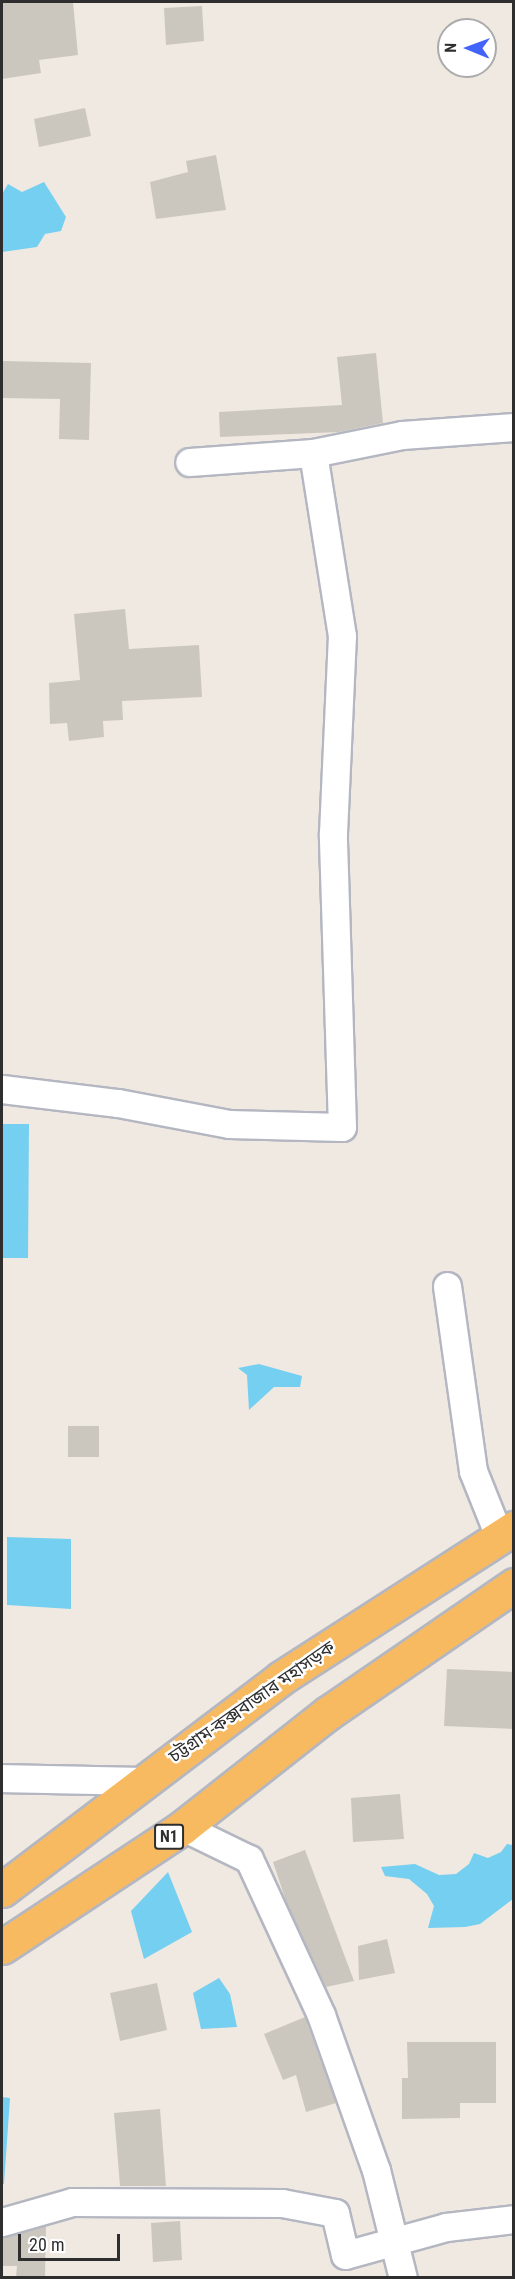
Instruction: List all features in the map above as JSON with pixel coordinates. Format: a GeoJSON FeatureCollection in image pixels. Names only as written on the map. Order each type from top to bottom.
{"type":"FeatureCollection","features":[{"type":"Feature","properties":{"kind":"highway","name":"চট্টগ্রাম-কক্সবাজার মহাসড়ক"},"geometry":{"type":"LineString","coordinates":[[2,1890],[142,1781],[281,1678],[506,1532]]}},
{"type":"Feature","properties":{"kind":"highway","name":"N1"},"geometry":{"type":"LineString","coordinates":[[2,1947],[183,1827],[328,1713],[513,1585]]}},
{"type":"Feature","properties":{"kind":"street"},"geometry":{"type":"LineString","coordinates":[[189,462],[313,453],[402,435],[513,427]]}},
{"type":"Feature","properties":{"kind":"street"},"geometry":{"type":"LineString","coordinates":[[2,1089],[118,1103],[230,1124],[342,1127],[333,833],[342,636],[313,453]]}},
{"type":"Feature","properties":{"kind":"street"},"geometry":{"type":"LineString","coordinates":[[447,1286],[473,1471],[506,1532]]}},
{"type":"Feature","properties":{"kind":"street"},"geometry":{"type":"LineString","coordinates":[[2,1778],[142,1781]]}},
{"type":"Feature","properties":{"kind":"street"},"geometry":{"type":"LineString","coordinates":[[183,1827],[249,1859],[321,2015],[376,2170],[403,2277]]}},
{"type":"Feature","properties":{"kind":"street"},"geometry":{"type":"LineString","coordinates":[[2,2222],[72,2202],[282,2203],[335,2213],[345,2255],[394,2239],[446,2227],[513,2220]]}},
{"type":"Feature","properties":{"kind":"water"},"geometry":{"type":"Polygon","coordinates":[[[44,182],[66,217],[61,231],[45,234],[37,247],[2,252],[2,194],[8,184],[22,192],[44,182]]]}},
{"type":"Feature","properties":{"kind":"water"},"geometry":{"type":"Polygon","coordinates":[[[2,1124],[29,1124],[28,1258],[2,1258],[2,1124]]]}},
{"type":"Feature","properties":{"kind":"water"},"geometry":{"type":"Polygon","coordinates":[[[259,1364],[302,1376],[300,1387],[274,1387],[249,1410],[247,1375],[238,1368],[259,1364]]]}},
{"type":"Feature","properties":{"kind":"water"},"geometry":{"type":"Polygon","coordinates":[[[7,1537],[71,1539],[71,1609],[7,1605],[7,1537]]]}},
{"type":"Feature","properties":{"kind":"water"},"geometry":{"type":"Polygon","coordinates":[[[507,1844],[513,1845],[513,1899],[480,1924],[465,1927],[428,1928],[434,1906],[427,1894],[409,1879],[385,1876],[381,1867],[415,1864],[439,1875],[456,1874],[469,1864],[474,1853],[488,1858],[501,1852],[507,1844]]]}},
{"type":"Feature","properties":{"kind":"water"},"geometry":{"type":"Polygon","coordinates":[[[168,1872],[192,1932],[144,1959],[131,1911],[168,1872]]]}},
{"type":"Feature","properties":{"kind":"water"},"geometry":{"type":"Polygon","coordinates":[[[219,1978],[230,1994],[237,2027],[201,2029],[193,1993],[219,1978]]]}},
{"type":"Feature","properties":{"kind":"water"},"geometry":{"type":"Polygon","coordinates":[[[2,2097],[10,2098],[4,2184],[2,2184],[2,2097]]]}},
{"type":"Feature","properties":{"kind":"building"},"geometry":{"type":"Polygon","coordinates":[[[2,2],[73,2],[78,55],[39,60],[41,73],[2,79],[2,2]]]}},
{"type":"Feature","properties":{"kind":"building"},"geometry":{"type":"Polygon","coordinates":[[[202,6],[204,41],[166,45],[164,8],[202,6]]]}},
{"type":"Feature","properties":{"kind":"building"},"geometry":{"type":"Polygon","coordinates":[[[85,108],[91,136],[39,147],[34,119],[85,108]]]}},
{"type":"Feature","properties":{"kind":"building"},"geometry":{"type":"Polygon","coordinates":[[[216,155],[226,210],[156,219],[150,182],[188,172],[186,161],[216,155]]]}},
{"type":"Feature","properties":{"kind":"building"},"geometry":{"type":"Polygon","coordinates":[[[376,353],[383,423],[339,432],[220,437],[219,412],[342,405],[337,357],[376,353]]]}},
{"type":"Feature","properties":{"kind":"building"},"geometry":{"type":"Polygon","coordinates":[[[2,361],[91,363],[89,440],[59,439],[60,399],[2,398],[2,361]]]}},
{"type":"Feature","properties":{"kind":"building"},"geometry":{"type":"Polygon","coordinates":[[[125,609],[129,649],[199,645],[202,697],[122,701],[123,720],[103,721],[104,737],[69,741],[67,723],[50,724],[49,683],[80,680],[74,614],[125,609]]]}},
{"type":"Feature","properties":{"kind":"building"},"geometry":{"type":"Polygon","coordinates":[[[68,1426],[99,1426],[99,1457],[68,1457],[68,1426]]]}},
{"type":"Feature","properties":{"kind":"building"},"geometry":{"type":"Polygon","coordinates":[[[447,1669],[513,1672],[513,1729],[444,1726],[447,1669]]]}},
{"type":"Feature","properties":{"kind":"building"},"geometry":{"type":"Polygon","coordinates":[[[400,1794],[404,1839],[353,1842],[351,1798],[400,1794]]]}},
{"type":"Feature","properties":{"kind":"building"},"geometry":{"type":"Polygon","coordinates":[[[305,1850],[354,1981],[326,1987],[287,1904],[273,1862],[305,1850]]]}},
{"type":"Feature","properties":{"kind":"building"},"geometry":{"type":"Polygon","coordinates":[[[387,1939],[395,1973],[359,1980],[358,1946],[387,1939]]]}},
{"type":"Feature","properties":{"kind":"building"},"geometry":{"type":"Polygon","coordinates":[[[157,1983],[167,2030],[120,2041],[110,1993],[157,1983]]]}},
{"type":"Feature","properties":{"kind":"building"},"geometry":{"type":"Polygon","coordinates":[[[305,2017],[336,2103],[306,2112],[296,2075],[283,2080],[264,2034],[305,2017]]]}},
{"type":"Feature","properties":{"kind":"building"},"geometry":{"type":"Polygon","coordinates":[[[407,2042],[496,2042],[496,2103],[460,2103],[460,2118],[402,2119],[402,2078],[408,2078],[407,2042]]]}},
{"type":"Feature","properties":{"kind":"building"},"geometry":{"type":"Polygon","coordinates":[[[160,2109],[166,2186],[120,2186],[114,2113],[160,2109]]]}},
{"type":"Feature","properties":{"kind":"building"},"geometry":{"type":"Polygon","coordinates":[[[180,2221],[182,2260],[153,2262],[151,2223],[180,2221]]]}},
{"type":"Feature","properties":{"kind":"building"},"geometry":{"type":"Polygon","coordinates":[[[46,2226],[45,2277],[16,2277],[17,2266],[2,2266],[2,2237],[46,2226]]]}}]}
